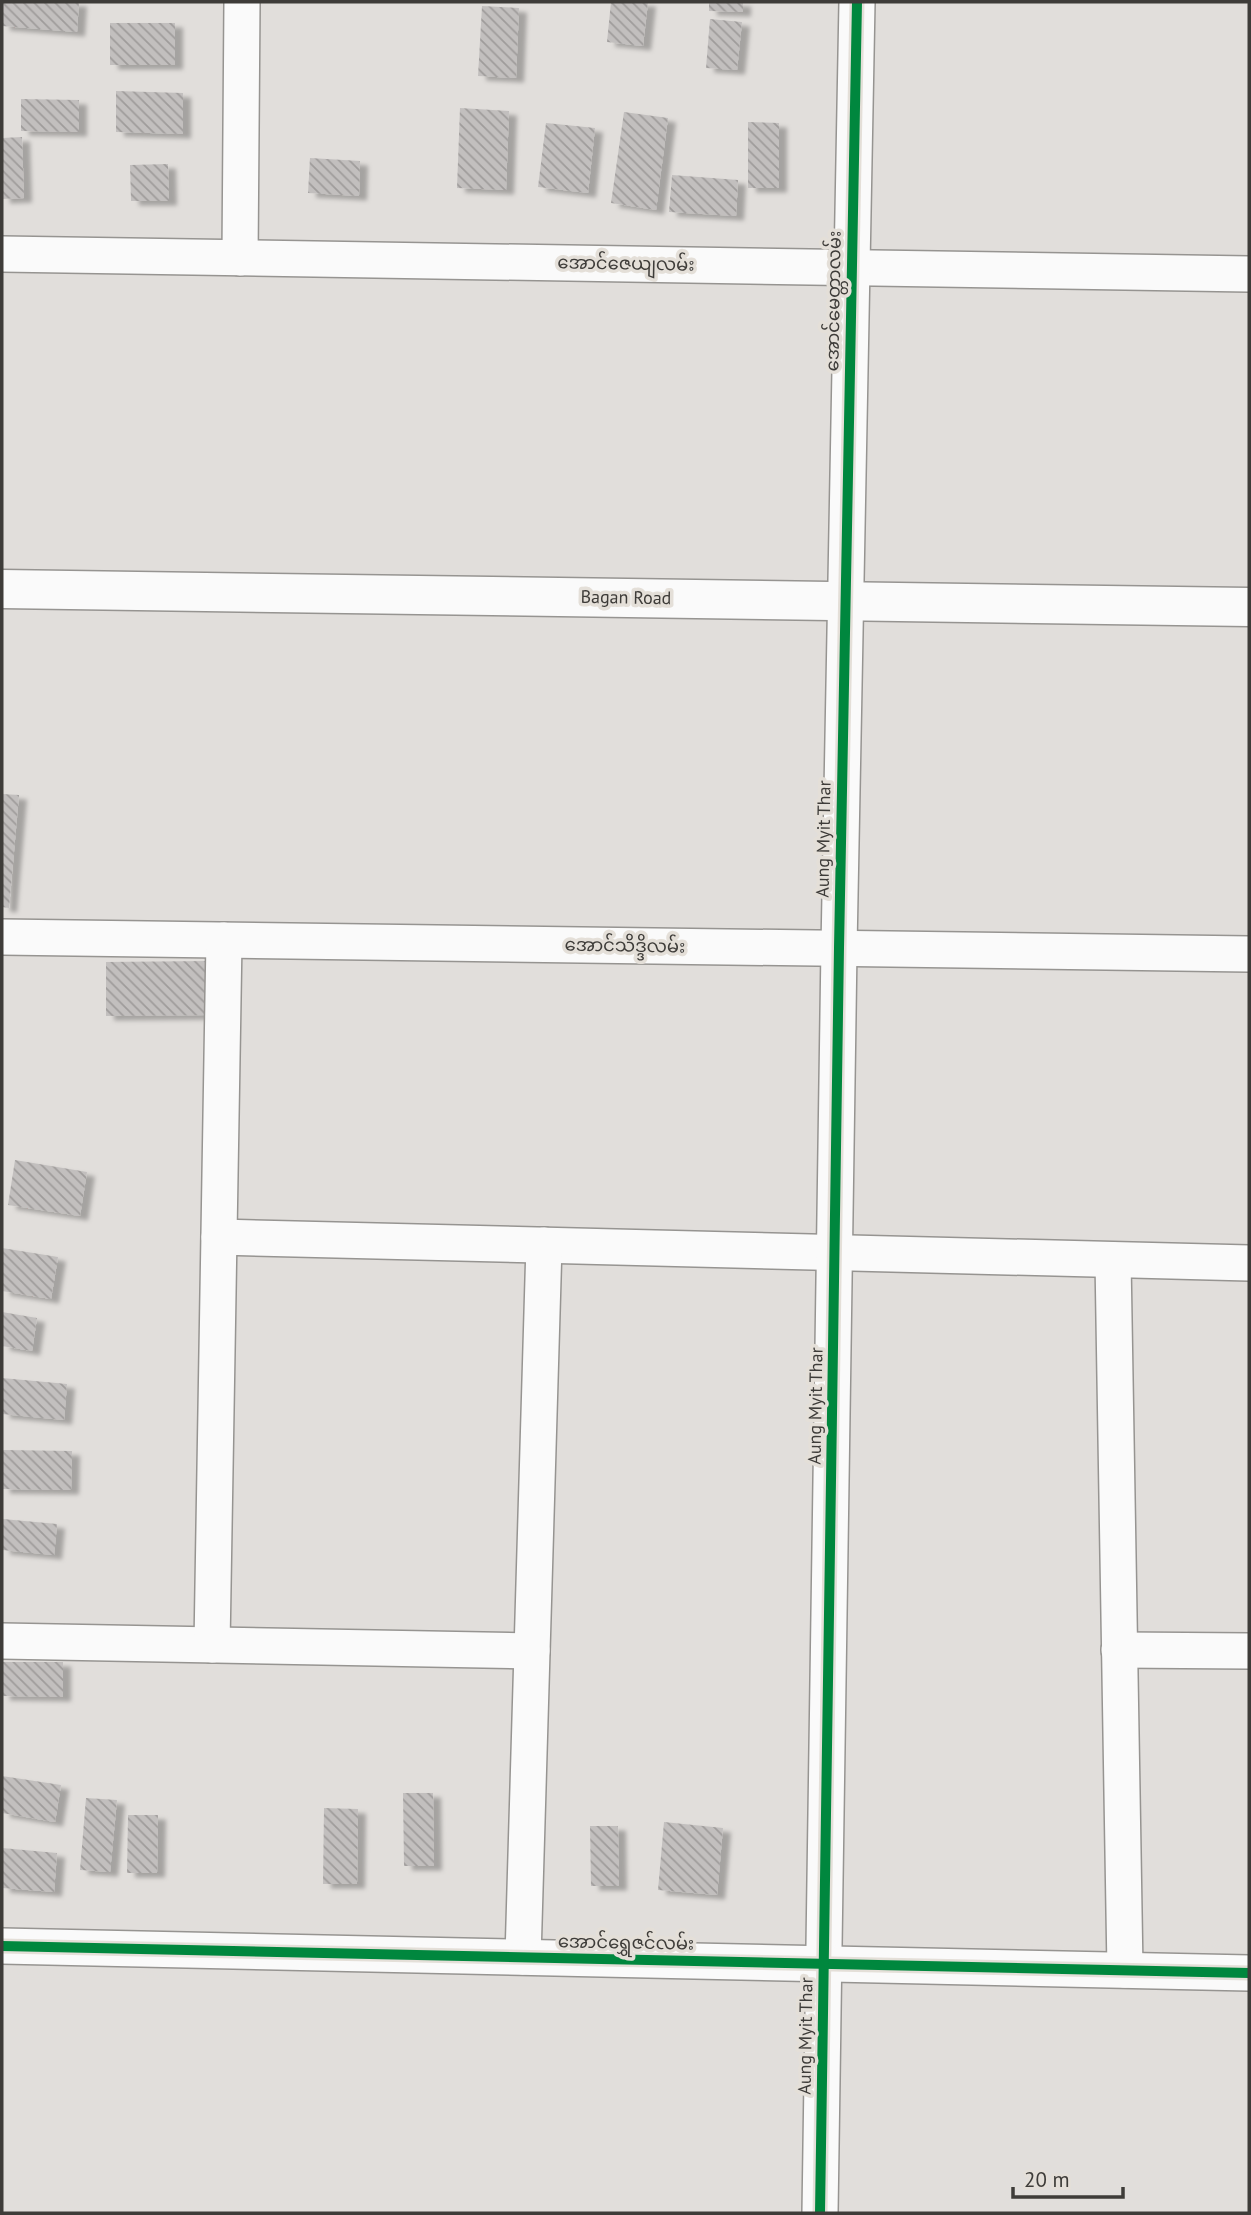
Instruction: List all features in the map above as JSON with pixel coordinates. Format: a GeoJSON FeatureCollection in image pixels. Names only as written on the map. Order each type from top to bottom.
{"type":"FeatureCollection","features":[{"type":"Feature","properties":{"kind":"street"},"geometry":{"type":"LineString","coordinates":[[240,258],[242,2]]}},
{"type":"Feature","properties":{"kind":"street","name":"အောင်မေတ္တာလမ်း"},"geometry":{"type":"LineString","coordinates":[[845,600],[857,2]]}},
{"type":"Feature","properties":{"kind":"street","name":"အောင်ဇေယျလမ်း"},"geometry":{"type":"LineString","coordinates":[[2,254],[1249,274]]}},
{"type":"Feature","properties":{"kind":"street","name":"Bagan Road"},"geometry":{"type":"LineString","coordinates":[[2,589],[1249,607]]}},
{"type":"Feature","properties":{"kind":"street","name":"Aung Myit Thar"},"geometry":{"type":"LineString","coordinates":[[820,2213],[845,600]]}},
{"type":"Feature","properties":{"kind":"street","name":"အောင်သိဒ္ဒိလမ်း"},"geometry":{"type":"LineString","coordinates":[[2,937],[1249,954]]}},
{"type":"Feature","properties":{"kind":"street"},"geometry":{"type":"LineString","coordinates":[[212,1645],[224,940]]}},
{"type":"Feature","properties":{"kind":"street"},"geometry":{"type":"LineString","coordinates":[[219,1237],[1249,1263]]}},
{"type":"Feature","properties":{"kind":"street"},"geometry":{"type":"LineString","coordinates":[[523,1957],[544,1245]]}},
{"type":"Feature","properties":{"kind":"street"},"geometry":{"type":"LineString","coordinates":[[1113,1260],[1125,1970]]}},
{"type":"Feature","properties":{"kind":"street"},"geometry":{"type":"LineString","coordinates":[[2,1641],[532,1651]]}},
{"type":"Feature","properties":{"kind":"street"},"geometry":{"type":"LineString","coordinates":[[1119,1650],[1249,1651]]}},
{"type":"Feature","properties":{"kind":"street","name":"အောင်ရွှေဇင်လမ်း"},"geometry":{"type":"LineString","coordinates":[[2,1946],[1249,1973]]}},
{"type":"Feature","properties":{"kind":"building"},"geometry":{"type":"Polygon","coordinates":[[[2,2],[79,2],[77,32],[2,26],[2,2]]]}},
{"type":"Feature","properties":{"kind":"building"},"geometry":{"type":"Polygon","coordinates":[[[611,2],[648,2],[643,46],[607,42],[611,2]]]}},
{"type":"Feature","properties":{"kind":"building"},"geometry":{"type":"Polygon","coordinates":[[[709,2],[743,2],[743,12],[709,11],[709,2]]]}},
{"type":"Feature","properties":{"kind":"building"},"geometry":{"type":"Polygon","coordinates":[[[482,6],[519,8],[516,78],[478,76],[482,6]]]}},
{"type":"Feature","properties":{"kind":"building"},"geometry":{"type":"Polygon","coordinates":[[[710,19],[742,22],[737,70],[706,68],[710,19]]]}},
{"type":"Feature","properties":{"kind":"building"},"geometry":{"type":"Polygon","coordinates":[[[110,23],[175,23],[175,65],[110,65],[110,23]]]}},
{"type":"Feature","properties":{"kind":"building"},"geometry":{"type":"Polygon","coordinates":[[[116,91],[183,93],[183,134],[116,132],[116,91]]]}},
{"type":"Feature","properties":{"kind":"building"},"geometry":{"type":"Polygon","coordinates":[[[21,99],[79,100],[79,132],[21,131],[21,99]]]}},
{"type":"Feature","properties":{"kind":"building"},"geometry":{"type":"Polygon","coordinates":[[[460,108],[509,111],[506,190],[457,188],[460,108]]]}},
{"type":"Feature","properties":{"kind":"building"},"geometry":{"type":"Polygon","coordinates":[[[624,112],[668,118],[656,210],[611,203],[624,112]]]}},
{"type":"Feature","properties":{"kind":"building"},"geometry":{"type":"Polygon","coordinates":[[[748,122],[779,123],[779,188],[748,188],[748,122]]]}},
{"type":"Feature","properties":{"kind":"building"},"geometry":{"type":"Polygon","coordinates":[[[546,123],[595,128],[588,193],[538,187],[546,123]]]}},
{"type":"Feature","properties":{"kind":"building"},"geometry":{"type":"Polygon","coordinates":[[[22,137],[24,198],[2,199],[2,138],[22,137]]]}},
{"type":"Feature","properties":{"kind":"building"},"geometry":{"type":"Polygon","coordinates":[[[310,158],[360,161],[359,196],[308,193],[310,158]]]}},
{"type":"Feature","properties":{"kind":"building"},"geometry":{"type":"Polygon","coordinates":[[[168,164],[169,201],[131,201],[130,165],[168,164]]]}},
{"type":"Feature","properties":{"kind":"building"},"geometry":{"type":"Polygon","coordinates":[[[672,175],[738,180],[736,216],[669,212],[672,175]]]}},
{"type":"Feature","properties":{"kind":"building"},"geometry":{"type":"Polygon","coordinates":[[[2,794],[19,795],[9,908],[2,907],[2,794]]]}},
{"type":"Feature","properties":{"kind":"building"},"geometry":{"type":"Polygon","coordinates":[[[208,961],[209,1015],[106,1016],[106,962],[208,961]]]}},
{"type":"Feature","properties":{"kind":"building"},"geometry":{"type":"Polygon","coordinates":[[[15,1160],[87,1172],[80,1216],[8,1205],[15,1160]]]}},
{"type":"Feature","properties":{"kind":"building"},"geometry":{"type":"Polygon","coordinates":[[[2,1248],[58,1257],[51,1299],[2,1291],[2,1248]]]}},
{"type":"Feature","properties":{"kind":"building"},"geometry":{"type":"Polygon","coordinates":[[[2,1312],[37,1318],[32,1351],[2,1346],[2,1312]]]}},
{"type":"Feature","properties":{"kind":"building"},"geometry":{"type":"Polygon","coordinates":[[[2,1378],[67,1384],[64,1420],[2,1414],[2,1378]]]}},
{"type":"Feature","properties":{"kind":"building"},"geometry":{"type":"Polygon","coordinates":[[[2,1450],[72,1451],[71,1490],[2,1489],[2,1450]]]}},
{"type":"Feature","properties":{"kind":"building"},"geometry":{"type":"Polygon","coordinates":[[[3,1519],[57,1524],[54,1555],[2,1550],[3,1519]]]}},
{"type":"Feature","properties":{"kind":"building"},"geometry":{"type":"Polygon","coordinates":[[[2,1662],[63,1662],[63,1697],[2,1696],[2,1662]]]}},
{"type":"Feature","properties":{"kind":"building"},"geometry":{"type":"Polygon","coordinates":[[[2,1776],[61,1785],[55,1822],[2,1813],[2,1776]]]}},
{"type":"Feature","properties":{"kind":"building"},"geometry":{"type":"Polygon","coordinates":[[[403,1793],[433,1793],[434,1866],[404,1866],[403,1793]]]}},
{"type":"Feature","properties":{"kind":"building"},"geometry":{"type":"Polygon","coordinates":[[[86,1798],[117,1800],[110,1872],[80,1870],[86,1798]]]}},
{"type":"Feature","properties":{"kind":"building"},"geometry":{"type":"Polygon","coordinates":[[[324,1808],[358,1809],[357,1884],[323,1884],[324,1808]]]}},
{"type":"Feature","properties":{"kind":"building"},"geometry":{"type":"Polygon","coordinates":[[[128,1815],[158,1815],[157,1873],[127,1873],[128,1815]]]}},
{"type":"Feature","properties":{"kind":"building"},"geometry":{"type":"Polygon","coordinates":[[[664,1822],[723,1828],[717,1895],[658,1890],[664,1822]]]}},
{"type":"Feature","properties":{"kind":"building"},"geometry":{"type":"Polygon","coordinates":[[[590,1826],[618,1826],[619,1886],[591,1886],[590,1826]]]}},
{"type":"Feature","properties":{"kind":"building"},"geometry":{"type":"Polygon","coordinates":[[[2,1848],[57,1853],[54,1892],[2,1888],[2,1848]]]}},
{"type":"Feature","properties":{"kind":"cycle path"},"geometry":{"type":"LineString","coordinates":[[820,2213],[839,948],[857,2]]}},
{"type":"Feature","properties":{"kind":"cycle path"},"geometry":{"type":"LineString","coordinates":[[2,1946],[1249,1973]]}}]}
